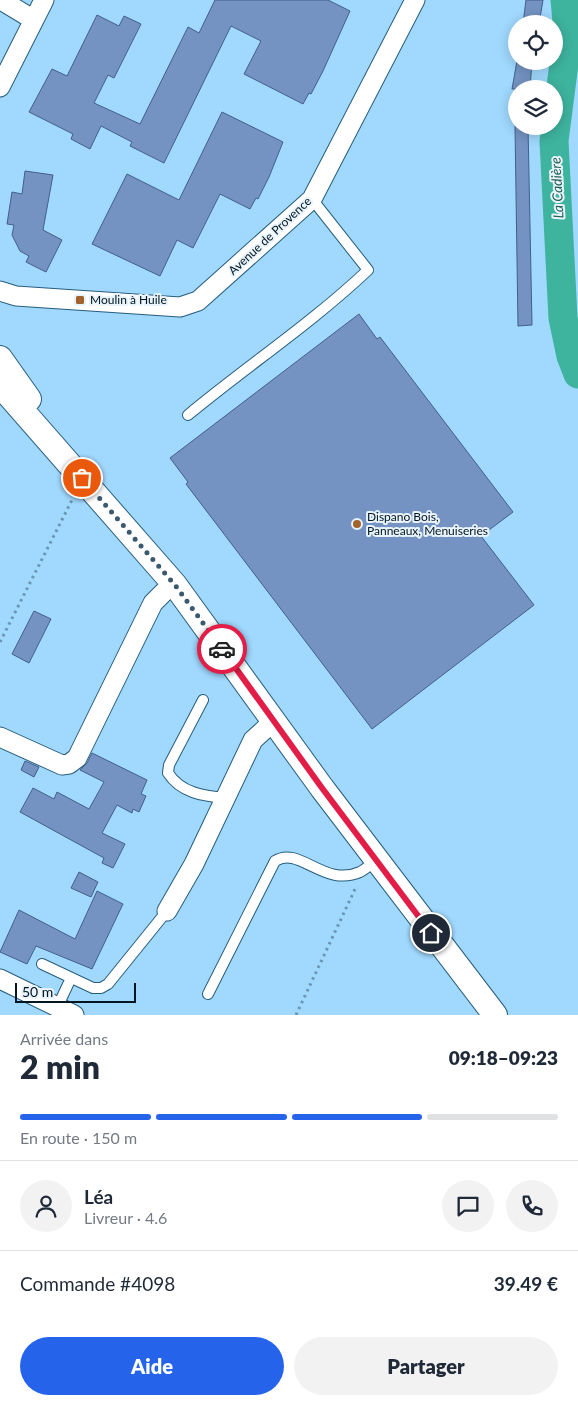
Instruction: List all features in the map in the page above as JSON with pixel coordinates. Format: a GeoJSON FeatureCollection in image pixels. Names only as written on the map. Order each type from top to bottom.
{"type":"FeatureCollection","features":[{"type":"Feature","properties":{"kind":"street"},"geometry":{"type":"LineString","coordinates":[[1,0],[34,20]]}},
{"type":"Feature","properties":{"kind":"street"},"geometry":{"type":"LineString","coordinates":[[0,87],[44,0]]}},
{"type":"Feature","properties":{"kind":"street","name":"Avenue de Provence"},"geometry":{"type":"LineString","coordinates":[[0,306],[8,294],[180,307],[192,304],[204,296],[312,199],[415,0]]}},
{"type":"Feature","properties":{"kind":"street"},"geometry":{"type":"LineString","coordinates":[[0,358],[52,431],[82,478]]}},
{"type":"Feature","properties":{"kind":"street"},"geometry":{"type":"LineString","coordinates":[[0,386],[175,585],[274,720],[368,866],[495,1015]]}},
{"type":"Feature","properties":{"kind":"street"},"geometry":{"type":"LineString","coordinates":[[0,736],[62,765],[69,764],[77,758],[154,603],[166,590],[175,585]]}},
{"type":"Feature","properties":{"kind":"street"},"geometry":{"type":"LineString","coordinates":[[167,911],[194,864],[253,740],[274,720]]}},
{"type":"Feature","properties":{"kind":"street"},"geometry":{"type":"LineString","coordinates":[[0,979],[61,1012]]}},
{"type":"Feature","properties":{"kind":"lane"},"geometry":{"type":"LineString","coordinates":[[188,415],[226,383],[346,291],[368,270],[312,199]]}},
{"type":"Feature","properties":{"kind":"lane"},"geometry":{"type":"LineString","coordinates":[[203,700],[169,765],[168,773],[179,788],[198,794],[226,798]]}},
{"type":"Feature","properties":{"kind":"lane"},"geometry":{"type":"LineString","coordinates":[[208,994],[275,861],[282,856],[292,856],[326,873],[335,875],[368,866]]}},
{"type":"Feature","properties":{"kind":"lane"},"geometry":{"type":"LineString","coordinates":[[42,964],[93,988],[101,988],[108,984],[167,911]]}},
{"type":"Feature","properties":{"kind":"lane"},"geometry":{"type":"LineString","coordinates":[[61,1012],[72,978]]}},
{"type":"Feature","properties":{"kind":"path"},"geometry":{"type":"LineString","coordinates":[[0,642],[67,506],[77,494],[82,478]]}},
{"type":"Feature","properties":{"kind":"path"},"geometry":{"type":"LineString","coordinates":[[296,1015],[368,866]]}},
{"type":"Feature","properties":{"kind":"building"},"geometry":{"type":"Polygon","coordinates":[[[215,0],[328,0],[350,11],[323,71],[311,94],[309,93],[303,104],[244,74],[261,41],[231,26],[164,163],[130,146],[132,142],[101,126],[90,149],[71,139],[73,134],[29,112],[52,69],[67,76],[97,15],[119,26],[124,16],[141,24],[114,78],[108,75],[94,103],[140,124],[188,27],[199,33],[215,0]]]}},
{"type":"Feature","properties":{"kind":"building"},"geometry":{"type":"Polygon","coordinates":[[[526,0],[543,0],[540,15],[524,15],[526,0]]]}},
{"type":"Feature","properties":{"kind":"building"},"geometry":{"type":"Polygon","coordinates":[[[515,70],[531,70],[531,80],[514,80],[515,70]]]}},
{"type":"Feature","properties":{"kind":"building"},"geometry":{"type":"Polygon","coordinates":[[[222,112],[283,142],[269,177],[258,199],[256,198],[250,209],[220,194],[193,248],[177,240],[160,276],[92,244],[127,174],[179,200],[222,112]]]}},
{"type":"Feature","properties":{"kind":"building"},"geometry":{"type":"Polygon","coordinates":[[[515,135],[528,135],[532,325],[518,326],[515,135]]]}},
{"type":"Feature","properties":{"kind":"building"},"geometry":{"type":"Polygon","coordinates":[[[25,171],[53,175],[43,230],[62,240],[46,272],[26,262],[29,256],[20,251],[12,235],[14,225],[7,224],[12,192],[22,194],[25,171]]]}},
{"type":"Feature","properties":{"kind":"building","name":"Dispano Bois, Panneaux, Menuiseries"},"geometry":{"type":"Polygon","coordinates":[[[359,314],[377,339],[380,337],[513,512],[481,536],[534,605],[372,729],[186,484],[188,482],[170,458],[359,314]]]}},
{"type":"Feature","properties":{"kind":"building"},"geometry":{"type":"Polygon","coordinates":[[[34,611],[51,619],[29,663],[12,654],[34,611]]]}},
{"type":"Feature","properties":{"kind":"building"},"geometry":{"type":"Polygon","coordinates":[[[92,753],[147,780],[141,794],[146,796],[139,812],[133,809],[132,813],[117,805],[102,833],[125,844],[113,868],[102,863],[104,858],[20,812],[33,788],[54,799],[57,792],[89,809],[104,782],[80,770],[87,763],[92,753]]]}},
{"type":"Feature","properties":{"kind":"building"},"geometry":{"type":"Polygon","coordinates":[[[25,761],[39,767],[34,777],[21,770],[25,761]]]}},
{"type":"Feature","properties":{"kind":"building"},"geometry":{"type":"Polygon","coordinates":[[[79,872],[98,882],[91,897],[71,888],[79,872]]]}},
{"type":"Feature","properties":{"kind":"building"},"geometry":{"type":"Polygon","coordinates":[[[97,891],[123,904],[92,969],[36,946],[27,964],[0,952],[19,910],[75,939],[97,891]]]}},
{"type":"Feature","properties":{"kind":"waterway","name":"La Cadière"},"geometry":{"type":"LineString","coordinates":[[565,0],[568,32],[554,141],[563,318],[571,356],[578,374]]}},
{"type":"Feature","properties":{"kind":"way so far"},"geometry":{"type":"LineString","coordinates":[[82,478],[175,585],[222,649]]}},
{"type":"Feature","properties":{"kind":"place","name":"Moulin à Huile"},"geometry":{"type":"Point","coordinates":[80,300]}},
{"type":"Feature","properties":{"kind":"place","name":"Dispano Bois, Panneaux, Menuiseries"},"geometry":{"type":"Point","coordinates":[357,524]}},
{"type":"Feature","properties":{"kind":"route"},"geometry":{"type":"LineString","coordinates":[[222,649],[322,788],[431,933]]}}]}
